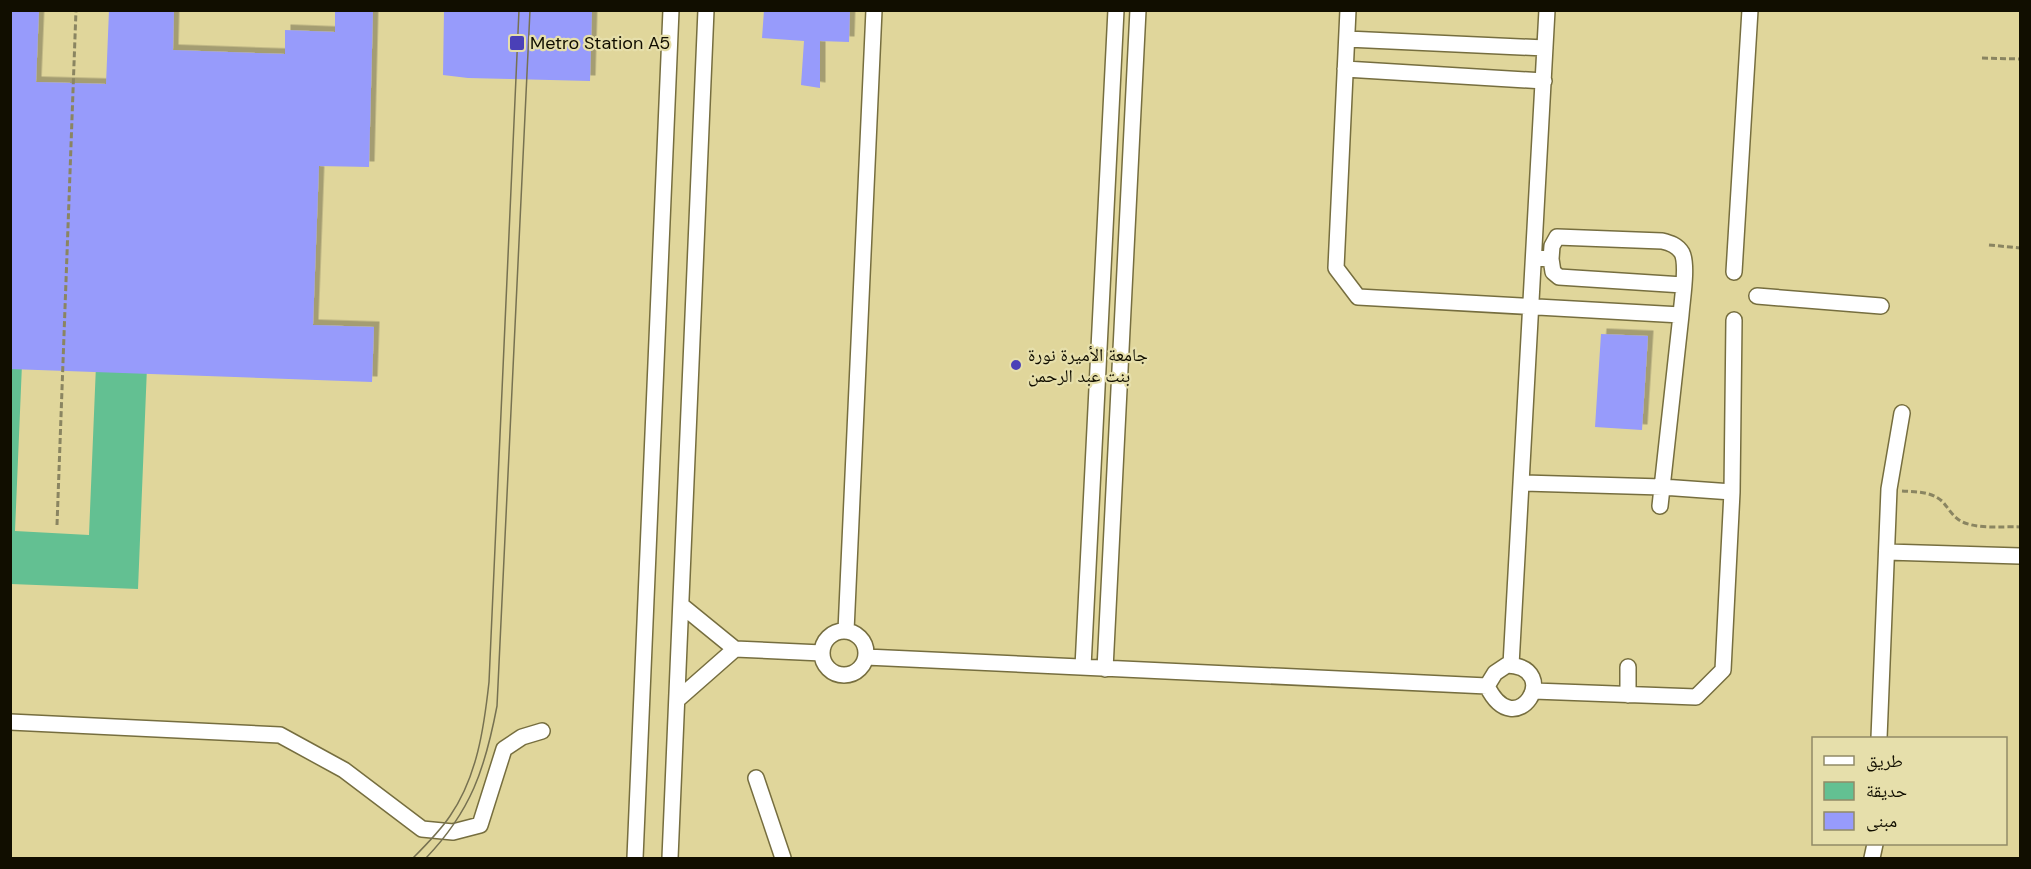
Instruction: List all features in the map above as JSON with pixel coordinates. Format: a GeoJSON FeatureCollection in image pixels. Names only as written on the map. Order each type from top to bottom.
{"type":"FeatureCollection","features":[{"type":"Feature","properties":{"kind":"street"},"geometry":{"type":"LineString","coordinates":[[635,858],[671,10]]}},
{"type":"Feature","properties":{"kind":"street"},"geometry":{"type":"LineString","coordinates":[[670,858],[706,10]]}},
{"type":"Feature","properties":{"kind":"street"},"geometry":{"type":"LineString","coordinates":[[846,631],[874,10]]}},
{"type":"Feature","properties":{"kind":"street"},"geometry":{"type":"LineString","coordinates":[[1083,667],[1116,10]]}},
{"type":"Feature","properties":{"kind":"street"},"geometry":{"type":"LineString","coordinates":[[1106,669],[1138,10]]}},
{"type":"Feature","properties":{"kind":"street"},"geometry":{"type":"LineString","coordinates":[[1348,10],[1336,268],[1358,297],[1681,315]]}},
{"type":"Feature","properties":{"kind":"street"},"geometry":{"type":"LineString","coordinates":[[1511,665],[1548,10]]}},
{"type":"Feature","properties":{"kind":"street"},"geometry":{"type":"LineString","coordinates":[[1734,272],[1750,10]]}},
{"type":"Feature","properties":{"kind":"street"},"geometry":{"type":"LineString","coordinates":[[1347,39],[1545,48]]}},
{"type":"Feature","properties":{"kind":"street"},"geometry":{"type":"LineString","coordinates":[[1345,69],[1544,81]]}},
{"type":"Feature","properties":{"kind":"street"},"geometry":{"type":"LineString","coordinates":[[1660,507],[1681,315],[1683,285],[1684,260],[1681,251],[1674,244],[1662,241],[1557,237],[1552,246],[1553,272],[1558,277],[1683,285]]}},
{"type":"Feature","properties":{"kind":"street"},"geometry":{"type":"LineString","coordinates":[[1534,258],[1551,259]]}},
{"type":"Feature","properties":{"kind":"street"},"geometry":{"type":"LineString","coordinates":[[1757,296],[1881,306]]}},
{"type":"Feature","properties":{"kind":"street"},"geometry":{"type":"LineString","coordinates":[[1534,690],[1696,697],[1723,670],[1732,492],[1734,320]]}},
{"type":"Feature","properties":{"kind":"street"},"geometry":{"type":"LineString","coordinates":[[1880,737],[1889,489],[1902,413]]}},
{"type":"Feature","properties":{"kind":"street"},"geometry":{"type":"LineString","coordinates":[[1521,483],[1662,487],[1732,492]]}},
{"type":"Feature","properties":{"kind":"street"},"geometry":{"type":"LineString","coordinates":[[1887,552],[2020,556]]}},
{"type":"Feature","properties":{"kind":"street"},"geometry":{"type":"LineString","coordinates":[[681,605],[735,649],[822,653]]}},
{"type":"Feature","properties":{"kind":"street"},"geometry":{"type":"LineString","coordinates":[[846,631],[853,633],[864,643],[866,657],[859,669],[846,675],[827,667],[822,653],[826,639],[846,631]]}},
{"type":"Feature","properties":{"kind":"street"},"geometry":{"type":"LineString","coordinates":[[677,700],[735,649]]}},
{"type":"Feature","properties":{"kind":"street"},"geometry":{"type":"LineString","coordinates":[[866,657],[1488,686]]}},
{"type":"Feature","properties":{"kind":"street"},"geometry":{"type":"LineString","coordinates":[[1511,665],[1528,671],[1532,677],[1534,690],[1527,703],[1521,707],[1507,708],[1495,700],[1488,686],[1500,668],[1511,665]]}},
{"type":"Feature","properties":{"kind":"street"},"geometry":{"type":"LineString","coordinates":[[1628,667],[1628,694]]}},
{"type":"Feature","properties":{"kind":"street"},"geometry":{"type":"LineString","coordinates":[[10,722],[280,735],[345,770],[422,829],[453,832],[480,825],[504,749],[522,737],[542,731]]}},
{"type":"Feature","properties":{"kind":"street"},"geometry":{"type":"LineString","coordinates":[[756,778],[783,858]]}},
{"type":"Feature","properties":{"kind":"path"},"geometry":{"type":"LineString","coordinates":[[57,525],[76,10]]}},
{"type":"Feature","properties":{"kind":"path"},"geometry":{"type":"LineString","coordinates":[[1982,58],[2020,59]]}},
{"type":"Feature","properties":{"kind":"path"},"geometry":{"type":"LineString","coordinates":[[1989,245],[2020,248]]}},
{"type":"Feature","properties":{"kind":"path"},"geometry":{"type":"LineString","coordinates":[[1889,489],[1926,493],[1942,502],[1958,519],[1970,524],[2020,527]]}},
{"type":"Feature","properties":{"kind":"shaded area","name":"جامعة الأميرة نورة بنت عبد الرحمن"},"geometry":{"type":"Polygon","coordinates":[[[10,11],[2020,11],[2020,858],[11,858],[10,11]]]}},
{"type":"Feature","properties":{"kind":"green space"},"geometry":{"type":"Polygon","coordinates":[[[11,363],[22,364],[15,531],[89,535],[96,365],[147,367],[138,589],[11,584],[11,363]]]}},
{"type":"Feature","properties":{"kind":"building"},"geometry":{"type":"Polygon","coordinates":[[[10,10],[39,10],[36,82],[106,84],[109,10],[174,10],[173,50],[285,54],[285,30],[335,32],[335,10],[373,10],[369,167],[319,166],[313,325],[374,327],[372,382],[10,369],[10,10]]]}},
{"type":"Feature","properties":{"kind":"building","name":"Metro Station A5"},"geometry":{"type":"Polygon","coordinates":[[[444,10],[592,10],[590,81],[468,78],[443,75],[444,10]]]}},
{"type":"Feature","properties":{"kind":"building"},"geometry":{"type":"Polygon","coordinates":[[[764,10],[850,10],[849,42],[820,41],[820,88],[801,85],[804,41],[762,38],[764,10]]]}},
{"type":"Feature","properties":{"kind":"building"},"geometry":{"type":"Polygon","coordinates":[[[1601,334],[1648,336],[1642,430],[1595,427],[1601,334]]]}},
{"type":"Feature","properties":{"kind":"tram line"},"geometry":{"type":"LineString","coordinates":[[413,858],[446,822],[467,785],[478,752],[487,699],[519,10]]}},
{"type":"Feature","properties":{"kind":"tram line"},"geometry":{"type":"LineString","coordinates":[[426,858],[454,823],[474,788],[487,750],[497,706],[530,10]]}},
{"type":"Feature","properties":{"kind":"place","name":"Metro Station A5"},"geometry":{"type":"Point","coordinates":[517,43]}},
{"type":"Feature","properties":{"kind":"place","name":"جامعة الأميرة نورة بنت عبد الرحمن"},"geometry":{"type":"Point","coordinates":[1016,365]}}]}
